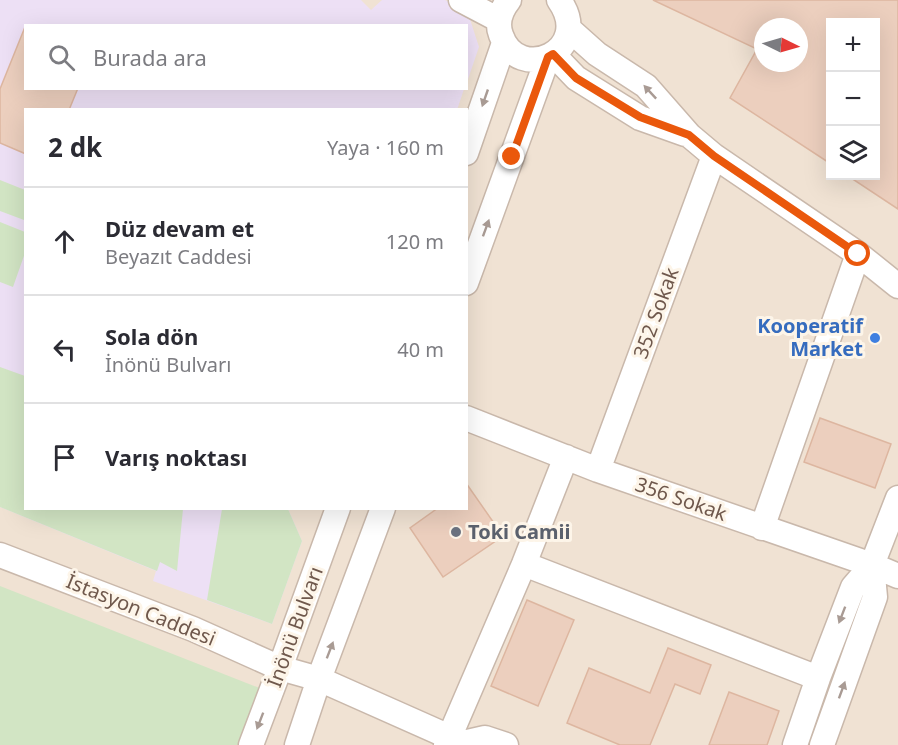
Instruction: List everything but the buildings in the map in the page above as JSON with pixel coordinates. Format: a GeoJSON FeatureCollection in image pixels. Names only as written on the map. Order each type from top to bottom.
{"type":"FeatureCollection","features":[{"type":"Feature","properties":{"kind":"street"},"geometry":{"type":"LineString","coordinates":[[461,0],[504,21]]}},
{"type":"Feature","properties":{"kind":"street"},"geometry":{"type":"LineString","coordinates":[[504,21],[510,51],[528,59],[538,59],[551,55],[561,47],[566,39],[568,12]]}},
{"type":"Feature","properties":{"kind":"street"},"geometry":{"type":"LineString","coordinates":[[568,12],[597,54],[646,86],[689,135],[714,156],[858,254],[898,286]]}},
{"type":"Feature","properties":{"kind":"street"},"geometry":{"type":"LineString","coordinates":[[468,146],[504,21]]}},
{"type":"Feature","properties":{"kind":"street"},"geometry":{"type":"LineString","coordinates":[[551,55],[576,78],[640,117],[689,135]]}},
{"type":"Feature","properties":{"kind":"street"},"geometry":{"type":"LineString","coordinates":[[468,278],[551,55]]}},
{"type":"Feature","properties":{"kind":"street","name":"352 Sokak"},"geometry":{"type":"LineString","coordinates":[[598,470],[714,156]]}},
{"type":"Feature","properties":{"kind":"street"},"geometry":{"type":"LineString","coordinates":[[762,528],[858,254]]}},
{"type":"Feature","properties":{"kind":"street","name":"356 Sokak"},"geometry":{"type":"LineString","coordinates":[[468,418],[598,470],[898,576]]}},
{"type":"Feature","properties":{"kind":"street"},"geometry":{"type":"LineString","coordinates":[[506,745],[485,738],[456,742],[566,457]]}},
{"type":"Feature","properties":{"kind":"street"},"geometry":{"type":"LineString","coordinates":[[795,745],[853,588],[872,565],[898,498]]}},
{"type":"Feature","properties":{"kind":"street","name":"İnönü Bulvarı"},"geometry":{"type":"LineString","coordinates":[[251,745],[337,510]]}},
{"type":"Feature","properties":{"kind":"street","name":"İnönü Bulvarı"},"geometry":{"type":"LineString","coordinates":[[297,745],[319,679],[382,510]]}},
{"type":"Feature","properties":{"kind":"street","name":"İstasyon Caddesi"},"geometry":{"type":"LineString","coordinates":[[0,555],[193,628],[280,668],[319,679],[456,742]]}},
{"type":"Feature","properties":{"kind":"street"},"geometry":{"type":"LineString","coordinates":[[524,564],[818,678]]}},
{"type":"Feature","properties":{"kind":"street"},"geometry":{"type":"LineString","coordinates":[[822,745],[875,597],[872,565]]}},
{"type":"Feature","properties":{"kind":"shaded area"},"geometry":{"type":"Polygon","coordinates":[[[0,0],[898,0],[898,745],[0,745],[0,0]]]}},
{"type":"Feature","properties":{"kind":"shaded area"},"geometry":{"type":"Polygon","coordinates":[[[0,0],[361,0],[371,10],[382,0],[445,0],[467,10],[479,47],[468,79],[468,24],[24,24],[24,90],[464,90],[458,108],[24,108],[24,510],[288,510],[302,541],[272,624],[153,581],[156,571],[0,507],[0,0]]]}},
{"type":"Feature","properties":{"kind":"green space"},"geometry":{"type":"Polygon","coordinates":[[[0,180],[24,190],[24,220],[0,211],[0,180]]]}},
{"type":"Feature","properties":{"kind":"green space"},"geometry":{"type":"Polygon","coordinates":[[[0,222],[24,232],[24,256],[13,287],[0,282],[0,222]]]}},
{"type":"Feature","properties":{"kind":"green space"},"geometry":{"type":"Polygon","coordinates":[[[0,367],[24,376],[24,510],[183,510],[177,571],[160,562],[157,571],[0,507],[0,367]]]}},
{"type":"Feature","properties":{"kind":"green space"},"geometry":{"type":"Polygon","coordinates":[[[222,510],[288,510],[302,541],[272,624],[207,600],[222,510]]]}},
{"type":"Feature","properties":{"kind":"green space"},"geometry":{"type":"Polygon","coordinates":[[[0,586],[262,689],[239,745],[0,745],[0,586]]]}},
{"type":"Feature","properties":{"kind":"place","name":"Kooperatif Market"},"geometry":{"type":"Point","coordinates":[875,338]}},
{"type":"Feature","properties":{"kind":"place","name":"Toki Camii"},"geometry":{"type":"Point","coordinates":[456,532]}},
{"type":"Feature","properties":{"kind":"route"},"geometry":{"type":"LineString","coordinates":[[512,157],[548,57],[553,54],[576,78],[640,117],[689,135],[714,156],[858,254]]}}]}
